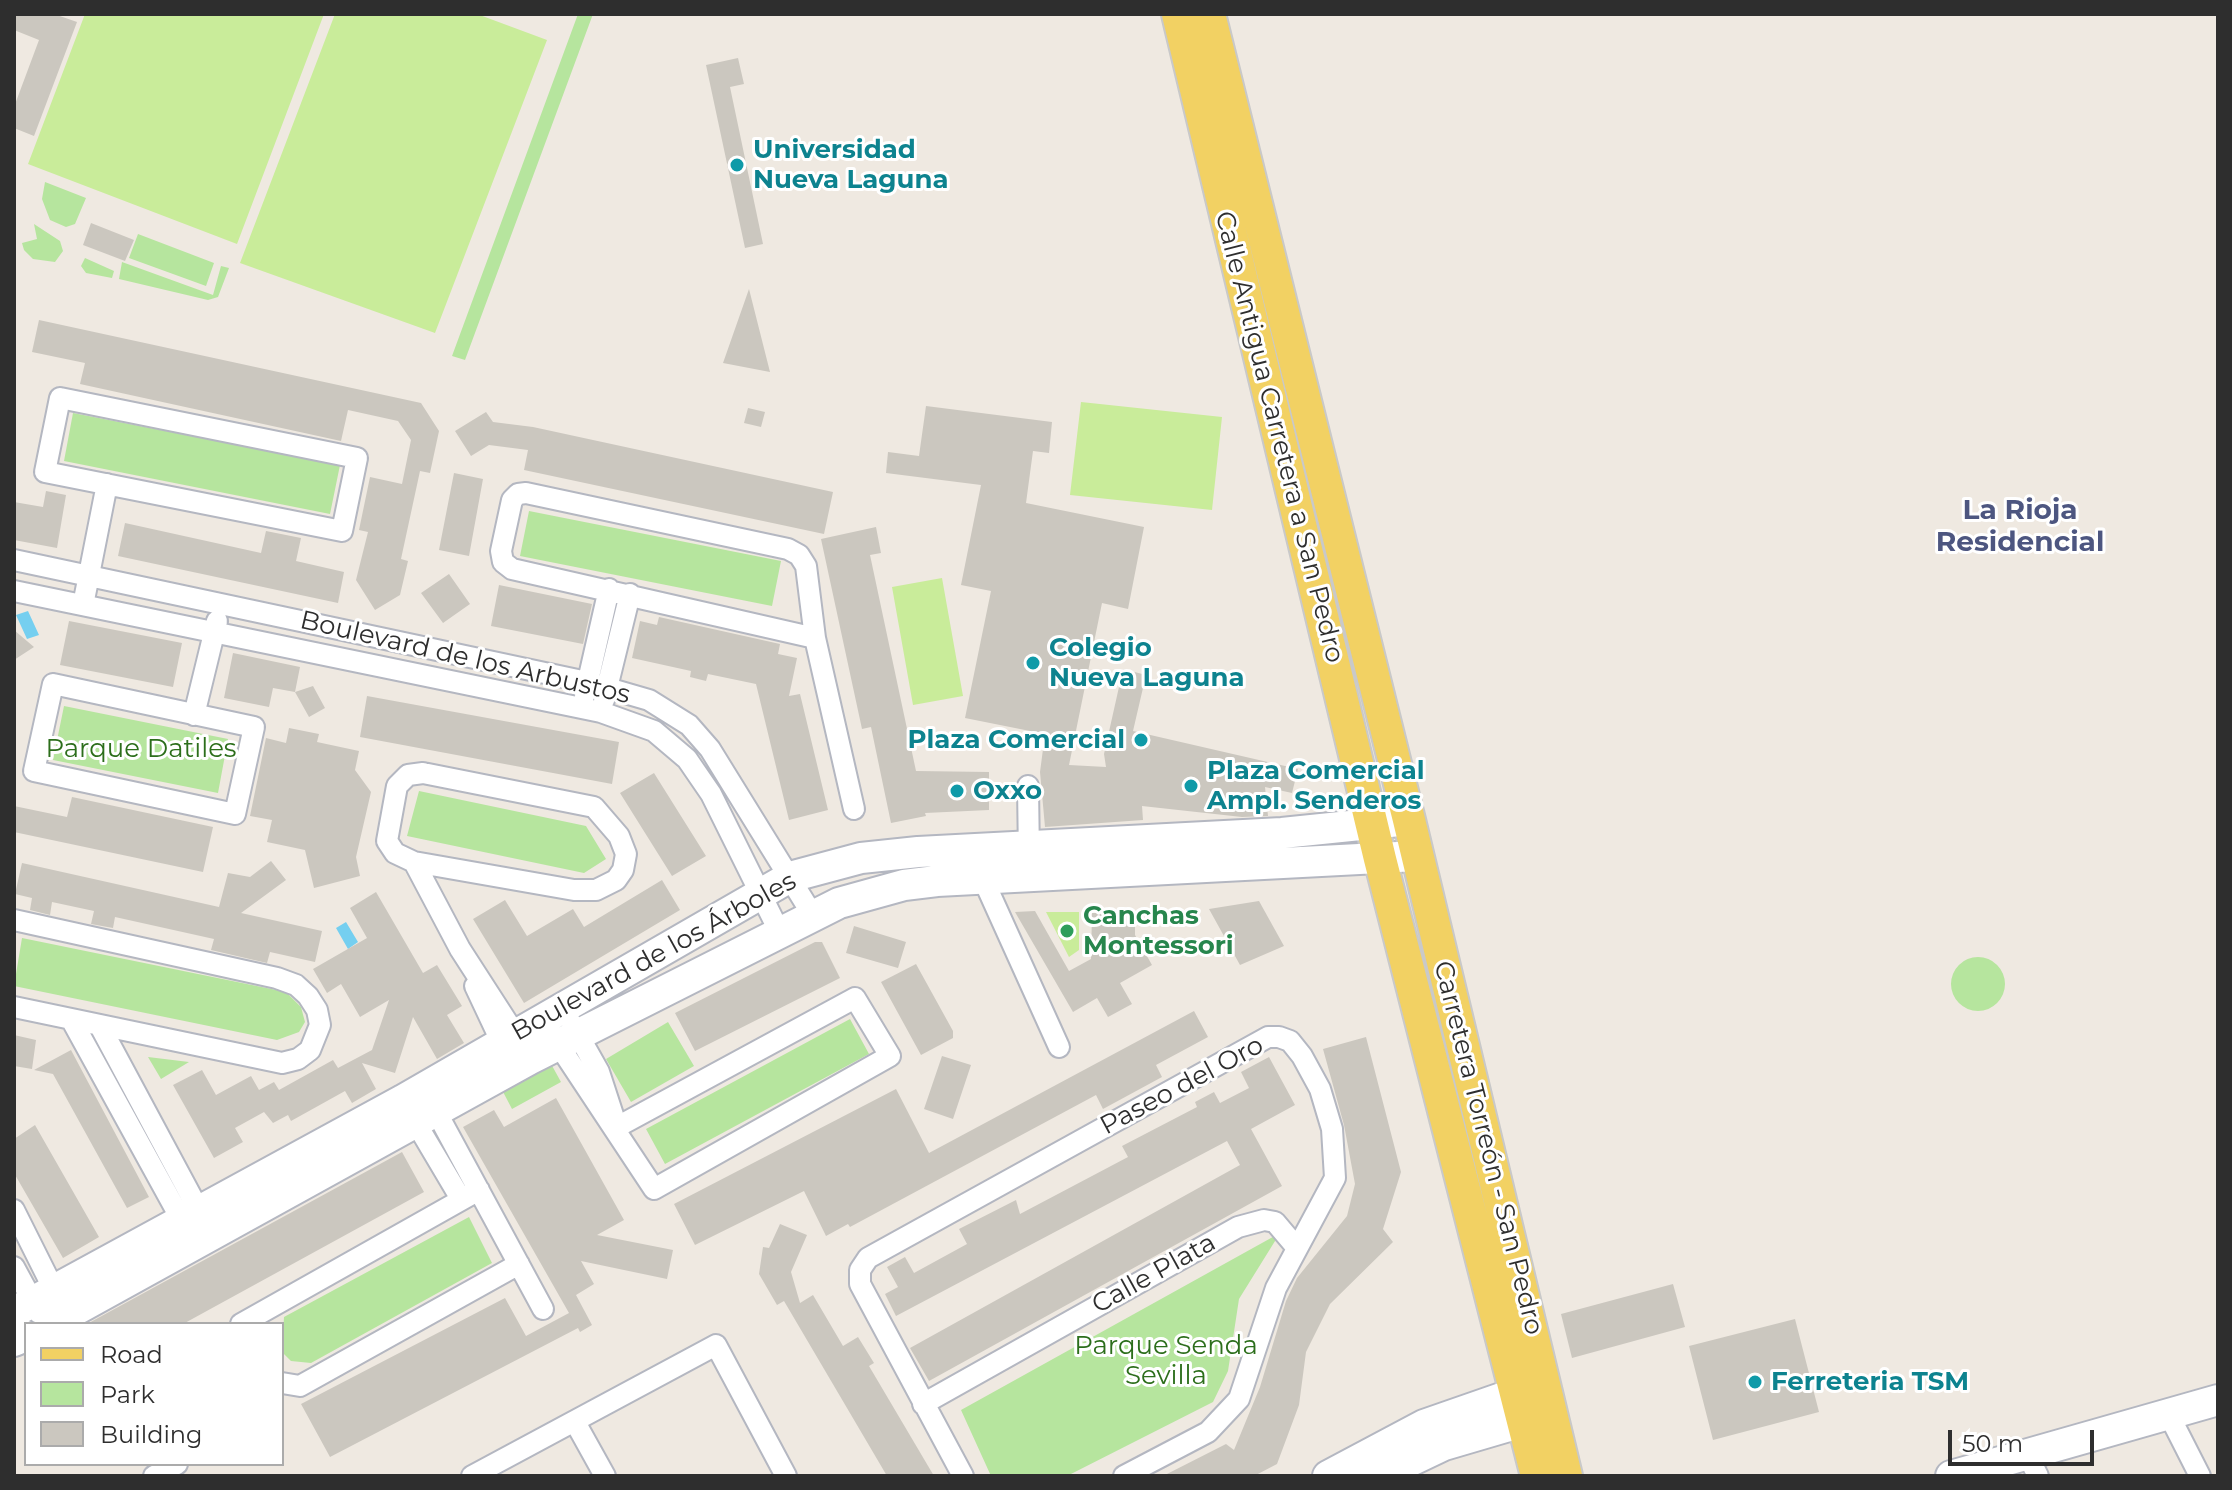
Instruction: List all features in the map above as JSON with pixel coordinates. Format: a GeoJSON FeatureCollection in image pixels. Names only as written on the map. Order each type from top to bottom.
{"type":"FeatureCollection","features":[{"type":"Feature","properties":{"kind":"main road","name":"Calle Antigua Carretera a San Pedro"},"geometry":{"type":"LineString","coordinates":[[1178,14],[1380,859]]}},
{"type":"Feature","properties":{"kind":"main road","name":"Calle Antigua Carretera a San Pedro"},"geometry":{"type":"LineString","coordinates":[[1209,14],[1409,820]]}},
{"type":"Feature","properties":{"kind":"main road","name":"Boulevard de los Árboles"},"geometry":{"type":"LineString","coordinates":[[515,1051],[552,1012],[760,892],[790,877],[861,858],[1282,833],[1409,820]]}},
{"type":"Feature","properties":{"kind":"main road","name":"Carretera Torreón - San Pedro"},"geometry":{"type":"LineString","coordinates":[[1409,820],[1534,1402],[1537,1476]]}},
{"type":"Feature","properties":{"kind":"main road","name":"Boulevard de los Árboles"},"geometry":{"type":"LineString","coordinates":[[44,1311],[515,1051],[567,1039],[812,914],[865,894],[904,885],[1417,856]]}},
{"type":"Feature","properties":{"kind":"main road","name":"Carretera Torreón - San Pedro"},"geometry":{"type":"LineString","coordinates":[[1380,859],[1534,1402],[1566,1476]]}},
{"type":"Feature","properties":{"kind":"main road"},"geometry":{"type":"LineString","coordinates":[[1951,1476],[2032,1464],[2168,1413],[2218,1400]]}},
{"type":"Feature","properties":{"kind":"main road"},"geometry":{"type":"LineString","coordinates":[[1328,1476],[1424,1425],[1534,1402]]}},
{"type":"Feature","properties":{"kind":"main road"},"geometry":{"type":"LineString","coordinates":[[1379,1476],[1534,1402]]}},
{"type":"Feature","properties":{"kind":"street"},"geometry":{"type":"LineString","coordinates":[[60,398],[357,458],[342,531],[107,484],[45,472],[60,398]]}},
{"type":"Feature","properties":{"kind":"street"},"geometry":{"type":"LineString","coordinates":[[83,605],[107,484]]}},
{"type":"Feature","properties":{"kind":"street"},"geometry":{"type":"LineString","coordinates":[[815,638],[512,569],[503,562],[501,551],[509,513],[518,494],[788,549],[799,555],[806,566],[815,638],[854,809]]}},
{"type":"Feature","properties":{"kind":"street","name":"Boulevard de los Arbustos"},"geometry":{"type":"LineString","coordinates":[[14,560],[597,685],[649,700],[689,725],[710,749],[812,914]]}},
{"type":"Feature","properties":{"kind":"street"},"geometry":{"type":"LineString","coordinates":[[591,710],[609,589]]}},
{"type":"Feature","properties":{"kind":"street","name":"Boulevard de los Arbustos"},"geometry":{"type":"LineString","coordinates":[[14,591],[591,710],[654,731],[687,759],[711,794],[779,931]]}},
{"type":"Feature","properties":{"kind":"street"},"geometry":{"type":"LineString","coordinates":[[597,685],[630,594]]}},
{"type":"Feature","properties":{"kind":"street"},"geometry":{"type":"LineString","coordinates":[[194,715],[221,604]]}},
{"type":"Feature","properties":{"kind":"street"},"geometry":{"type":"LineString","coordinates":[[53,684],[194,715],[254,727],[235,814],[34,771],[53,684]]}},
{"type":"Feature","properties":{"kind":"street"},"geometry":{"type":"LineString","coordinates":[[414,862],[574,890],[596,890],[616,880],[623,870],[626,854],[619,836],[594,807],[423,773],[408,775],[397,786],[387,841],[395,853],[414,862],[515,1051]]}},
{"type":"Feature","properties":{"kind":"street"},"geometry":{"type":"LineString","coordinates":[[1028,786],[1029,879]]}},
{"type":"Feature","properties":{"kind":"street"},"geometry":{"type":"LineString","coordinates":[[984,881],[1059,1047]]}},
{"type":"Feature","properties":{"kind":"street"},"geometry":{"type":"LineString","coordinates":[[14,920],[277,978],[296,985],[308,996],[317,1010],[320,1025],[310,1050],[298,1059],[282,1063],[14,1007]]}},
{"type":"Feature","properties":{"kind":"street"},"geometry":{"type":"LineString","coordinates":[[552,1012],[617,1127],[654,1189],[890,1056],[855,998],[617,1127]]}},
{"type":"Feature","properties":{"kind":"street"},"geometry":{"type":"LineString","coordinates":[[71,1019],[197,1228]]}},
{"type":"Feature","properties":{"kind":"street"},"geometry":{"type":"LineString","coordinates":[[100,1026],[197,1228]]}},
{"type":"Feature","properties":{"kind":"street","name":"Paseo del Oro"},"geometry":{"type":"LineString","coordinates":[[963,1476],[860,1284],[860,1270],[868,1258],[1268,1037],[1290,1041],[1320,1089],[1332,1129],[1335,1178],[1297,1248],[1263,1321],[1250,1372],[1239,1399],[1208,1432],[1124,1476]]}},
{"type":"Feature","properties":{"kind":"street"},"geometry":{"type":"LineString","coordinates":[[419,1105],[470,1194],[519,1264],[543,1309]]}},
{"type":"Feature","properties":{"kind":"street"},"geometry":{"type":"LineString","coordinates":[[247,1322],[470,1194]]}},
{"type":"Feature","properties":{"kind":"street"},"geometry":{"type":"LineString","coordinates":[[14,1210],[44,1311]]}},
{"type":"Feature","properties":{"kind":"street","name":"Calle Plata"},"geometry":{"type":"LineString","coordinates":[[923,1404],[1238,1227],[1264,1220],[1275,1222],[1297,1248]]}},
{"type":"Feature","properties":{"kind":"street"},"geometry":{"type":"LineString","coordinates":[[284,1383],[300,1386],[519,1264]]}},
{"type":"Feature","properties":{"kind":"street"},"geometry":{"type":"LineString","coordinates":[[14,1267],[44,1311]]}},
{"type":"Feature","properties":{"kind":"street"},"geometry":{"type":"LineString","coordinates":[[472,1476],[716,1345],[786,1476]]}},
{"type":"Feature","properties":{"kind":"street"},"geometry":{"type":"LineString","coordinates":[[2168,1413],[2200,1476]]}},
{"type":"Feature","properties":{"kind":"street"},"geometry":{"type":"LineString","coordinates":[[575,1422],[605,1476]]}},
{"type":"Feature","properties":{"kind":"street"},"geometry":{"type":"LineString","coordinates":[[154,1476],[173,1466]]}},
{"type":"Feature","properties":{"kind":"green space"},"geometry":{"type":"Polygon","coordinates":[[[85,14],[324,14],[237,244],[28,164],[85,14]]]}},
{"type":"Feature","properties":{"kind":"green space"},"geometry":{"type":"Polygon","coordinates":[[[335,14],[477,14],[547,40],[435,333],[240,263],[335,14]]]}},
{"type":"Feature","properties":{"kind":"green space"},"geometry":{"type":"Polygon","coordinates":[[[578,14],[593,14],[465,360],[452,356],[578,14]]]}},
{"type":"Feature","properties":{"kind":"green space"},"geometry":{"type":"Polygon","coordinates":[[[45,182],[86,198],[75,224],[66,227],[50,220],[42,199],[45,182]]]}},
{"type":"Feature","properties":{"kind":"green space"},"geometry":{"type":"Polygon","coordinates":[[[34,224],[60,241],[63,251],[55,262],[33,259],[24,250],[22,243],[37,239],[34,224]]]}},
{"type":"Feature","properties":{"kind":"green space"},"geometry":{"type":"Polygon","coordinates":[[[138,234],[214,263],[206,286],[129,258],[138,234]]]}},
{"type":"Feature","properties":{"kind":"green space"},"geometry":{"type":"Polygon","coordinates":[[[85,258],[114,271],[112,278],[86,273],[81,266],[85,258]]]}},
{"type":"Feature","properties":{"kind":"green space"},"geometry":{"type":"Polygon","coordinates":[[[122,262],[213,295],[221,266],[229,268],[218,297],[208,300],[119,279],[122,262]]]}},
{"type":"Feature","properties":{"kind":"green space"},"geometry":{"type":"Polygon","coordinates":[[[1081,402],[1222,417],[1212,510],[1070,495],[1081,402]]]}},
{"type":"Feature","properties":{"kind":"green space"},"geometry":{"type":"Polygon","coordinates":[[[73,413],[340,465],[330,514],[64,461],[73,413]]]}},
{"type":"Feature","properties":{"kind":"green space"},"geometry":{"type":"Polygon","coordinates":[[[529,511],[781,561],[772,606],[520,556],[529,511]]]}},
{"type":"Feature","properties":{"kind":"green space"},"geometry":{"type":"Polygon","coordinates":[[[942,578],[963,696],[913,705],[892,587],[942,578]]]}},
{"type":"Feature","properties":{"kind":"green space","name":"Parque Datiles"},"geometry":{"type":"Polygon","coordinates":[[[64,706],[228,739],[218,793],[53,760],[64,706]]]}},
{"type":"Feature","properties":{"kind":"green space"},"geometry":{"type":"Polygon","coordinates":[[[419,791],[586,826],[606,859],[584,873],[407,836],[419,791]]]}},
{"type":"Feature","properties":{"kind":"green space","name":"Canchas Montessori"},"geometry":{"type":"Polygon","coordinates":[[[1046,912],[1079,912],[1079,950],[1069,957],[1046,912]]]}},
{"type":"Feature","properties":{"kind":"green space"},"geometry":{"type":"Polygon","coordinates":[[[22,938],[286,992],[301,1007],[305,1022],[299,1032],[277,1040],[14,986],[22,938]]]}},
{"type":"Feature","properties":{"kind":"green space"},"geometry":{"type":"Polygon","coordinates":[[[1978,957],[1997,965],[2005,984],[1997,1003],[1978,1011],[1959,1003],[1951,984],[1959,965],[1978,957]]]}},
{"type":"Feature","properties":{"kind":"green space"},"geometry":{"type":"Polygon","coordinates":[[[850,1019],[869,1054],[665,1164],[646,1129],[850,1019]]]}},
{"type":"Feature","properties":{"kind":"green space"},"geometry":{"type":"Polygon","coordinates":[[[668,1022],[694,1066],[631,1102],[606,1059],[668,1022]]]}},
{"type":"Feature","properties":{"kind":"green space"},"geometry":{"type":"Polygon","coordinates":[[[148,1057],[189,1062],[161,1079],[148,1057]]]}},
{"type":"Feature","properties":{"kind":"green space"},"geometry":{"type":"Polygon","coordinates":[[[550,1062],[561,1082],[512,1109],[501,1088],[550,1062]]]}},
{"type":"Feature","properties":{"kind":"green space"},"geometry":{"type":"Polygon","coordinates":[[[469,1217],[492,1263],[311,1363],[291,1361],[284,1354],[284,1317],[469,1217]]]}},
{"type":"Feature","properties":{"kind":"green space","name":"Parque Senda Sevilla"},"geometry":{"type":"Polygon","coordinates":[[[1280,1233],[1239,1299],[1228,1371],[1213,1402],[1067,1476],[991,1476],[961,1410],[1280,1233]]]}},
{"type":"Feature","properties":{"kind":"water"},"geometry":{"type":"Polygon","coordinates":[[[28,611],[39,635],[27,639],[16,615],[28,611]]]}},
{"type":"Feature","properties":{"kind":"water"},"geometry":{"type":"Polygon","coordinates":[[[346,922],[358,942],[348,949],[336,928],[346,922]]]}},
{"type":"Feature","properties":{"kind":"building"},"geometry":{"type":"Polygon","coordinates":[[[14,14],[54,14],[77,22],[34,136],[14,128],[14,107],[39,40],[14,30],[14,14]]]}},
{"type":"Feature","properties":{"kind":"building","name":"Universidad Nueva Laguna"},"geometry":{"type":"Polygon","coordinates":[[[738,58],[744,84],[730,87],[763,244],[745,248],[706,65],[738,58]]]}},
{"type":"Feature","properties":{"kind":"building"},"geometry":{"type":"Polygon","coordinates":[[[91,223],[134,240],[125,261],[83,245],[91,223]]]}},
{"type":"Feature","properties":{"kind":"building"},"geometry":{"type":"Polygon","coordinates":[[[749,289],[770,372],[723,363],[749,289]]]}},
{"type":"Feature","properties":{"kind":"building"},"geometry":{"type":"Polygon","coordinates":[[[39,320],[421,403],[439,431],[430,473],[420,471],[401,559],[408,561],[400,595],[375,610],[356,580],[368,532],[359,530],[370,477],[402,484],[411,440],[398,421],[348,410],[341,441],[80,384],[85,363],[32,352],[39,320]]]}},
{"type":"Feature","properties":{"kind":"building"},"geometry":{"type":"Polygon","coordinates":[[[926,406],[1052,422],[1049,453],[1033,451],[1026,503],[1144,527],[1128,609],[1102,603],[1069,765],[1106,767],[1104,754],[1123,669],[1146,675],[1133,731],[1298,769],[1292,793],[1265,787],[1268,816],[1242,817],[1142,806],[1143,820],[1045,827],[1040,772],[1045,734],[965,718],[991,591],[961,585],[981,485],[886,473],[888,452],[919,456],[926,406]]]}},
{"type":"Feature","properties":{"kind":"building"},"geometry":{"type":"Polygon","coordinates":[[[748,408],[765,412],[761,427],[744,423],[748,408]]]}},
{"type":"Feature","properties":{"kind":"building"},"geometry":{"type":"Polygon","coordinates":[[[486,412],[493,422],[533,427],[833,492],[824,534],[524,470],[528,450],[489,445],[471,456],[455,431],[486,412]]]}},
{"type":"Feature","properties":{"kind":"building"},"geometry":{"type":"Polygon","coordinates":[[[454,473],[483,479],[469,556],[439,550],[454,473]]]}},
{"type":"Feature","properties":{"kind":"building"},"geometry":{"type":"Polygon","coordinates":[[[46,491],[66,495],[57,548],[14,540],[14,502],[43,507],[46,491]]]}},
{"type":"Feature","properties":{"kind":"building"},"geometry":{"type":"Polygon","coordinates":[[[125,523],[261,553],[266,531],[301,538],[296,561],[344,572],[338,603],[118,556],[125,523]]]}},
{"type":"Feature","properties":{"kind":"building"},"geometry":{"type":"Polygon","coordinates":[[[876,527],[881,553],[870,555],[916,771],[989,772],[989,810],[925,813],[926,816],[891,823],[871,727],[862,729],[821,539],[876,527]]]}},
{"type":"Feature","properties":{"kind":"building"},"geometry":{"type":"Polygon","coordinates":[[[449,574],[470,604],[443,623],[421,593],[449,574]]]}},
{"type":"Feature","properties":{"kind":"building"},"geometry":{"type":"Polygon","coordinates":[[[499,585],[592,604],[583,644],[491,626],[499,585]]]}},
{"type":"Feature","properties":{"kind":"building"},"geometry":{"type":"Polygon","coordinates":[[[659,617],[780,644],[778,654],[797,658],[789,696],[800,694],[828,810],[789,820],[756,684],[708,674],[706,681],[690,677],[691,671],[632,658],[640,621],[657,625],[659,617]]]}},
{"type":"Feature","properties":{"kind":"building"},"geometry":{"type":"Polygon","coordinates":[[[69,621],[182,643],[173,687],[60,665],[69,621]]]}},
{"type":"Feature","properties":{"kind":"building"},"geometry":{"type":"Polygon","coordinates":[[[14,630],[34,647],[14,660],[14,630]]]}},
{"type":"Feature","properties":{"kind":"building"},"geometry":{"type":"Polygon","coordinates":[[[233,653],[300,667],[295,692],[273,688],[269,707],[224,698],[233,653]]]}},
{"type":"Feature","properties":{"kind":"building"},"geometry":{"type":"Polygon","coordinates":[[[313,686],[325,708],[309,717],[295,692],[313,686]]]}},
{"type":"Feature","properties":{"kind":"building"},"geometry":{"type":"Polygon","coordinates":[[[367,696],[619,742],[612,784],[360,737],[367,696]]]}},
{"type":"Feature","properties":{"kind":"building"},"geometry":{"type":"Polygon","coordinates":[[[289,728],[319,734],[317,742],[359,751],[355,770],[371,792],[356,857],[360,876],[314,888],[305,850],[267,842],[272,820],[250,816],[266,738],[286,743],[289,728]]]}},
{"type":"Feature","properties":{"kind":"building"},"geometry":{"type":"Polygon","coordinates":[[[654,773],[706,856],[672,876],[620,793],[654,773]]]}},
{"type":"Feature","properties":{"kind":"building"},"geometry":{"type":"Polygon","coordinates":[[[72,797],[213,827],[203,872],[14,832],[14,806],[67,817],[72,797]]]}},
{"type":"Feature","properties":{"kind":"building"},"geometry":{"type":"Polygon","coordinates":[[[271,861],[286,880],[241,913],[322,931],[315,962],[270,952],[267,963],[211,950],[214,939],[115,917],[113,928],[91,924],[94,911],[52,902],[50,915],[30,910],[32,898],[15,894],[22,863],[219,907],[228,873],[250,877],[271,861]]]}},
{"type":"Feature","properties":{"kind":"building"},"geometry":{"type":"Polygon","coordinates":[[[662,880],[680,910],[524,1003],[473,919],[505,900],[527,936],[573,909],[584,927],[662,880]]]}},
{"type":"Feature","properties":{"kind":"building"},"geometry":{"type":"Polygon","coordinates":[[[376,892],[423,973],[437,965],[462,1006],[447,1015],[464,1043],[437,1059],[413,1017],[395,1073],[362,1063],[376,1089],[352,1103],[345,1091],[291,1121],[288,1115],[273,1123],[264,1112],[235,1128],[243,1142],[214,1158],[173,1085],[202,1070],[216,1095],[251,1076],[259,1090],[274,1082],[279,1090],[333,1060],[338,1068],[372,1050],[389,1000],[360,1017],[341,984],[327,993],[313,969],[367,938],[350,908],[376,892]]]}},
{"type":"Feature","properties":{"kind":"building"},"geometry":{"type":"Polygon","coordinates":[[[1259,901],[1284,946],[1240,965],[1209,909],[1259,901]]]}},
{"type":"Feature","properties":{"kind":"building"},"geometry":{"type":"Polygon","coordinates":[[[1035,911],[1069,971],[1091,959],[1092,913],[1135,913],[1135,935],[1152,965],[1120,983],[1132,1004],[1108,1017],[1097,998],[1073,1012],[1015,912],[1035,911]]]}},
{"type":"Feature","properties":{"kind":"building"},"geometry":{"type":"Polygon","coordinates":[[[854,926],[906,942],[898,968],[846,953],[854,926]]]}},
{"type":"Feature","properties":{"kind":"building"},"geometry":{"type":"Polygon","coordinates":[[[815,942],[822,942],[840,978],[695,1051],[675,1013],[815,942]]]}},
{"type":"Feature","properties":{"kind":"building"},"geometry":{"type":"Polygon","coordinates":[[[916,964],[953,1031],[953,1038],[921,1055],[881,982],[916,964]]]}},
{"type":"Feature","properties":{"kind":"building"},"geometry":{"type":"Polygon","coordinates":[[[1194,1011],[1208,1037],[1156,1065],[1162,1077],[1103,1109],[1096,1095],[850,1227],[848,1224],[826,1236],[804,1191],[695,1245],[674,1204],[896,1089],[929,1153],[1194,1011]]]}},
{"type":"Feature","properties":{"kind":"building"},"geometry":{"type":"Polygon","coordinates":[[[14,1035],[36,1040],[32,1069],[14,1066],[14,1035]]]}},
{"type":"Feature","properties":{"kind":"building"},"geometry":{"type":"Polygon","coordinates":[[[1366,1037],[1401,1172],[1383,1229],[1393,1242],[1330,1304],[1306,1352],[1299,1405],[1277,1464],[1254,1476],[1163,1476],[1226,1444],[1234,1450],[1260,1387],[1286,1301],[1297,1278],[1347,1216],[1355,1184],[1344,1125],[1323,1049],[1366,1037]]]}},
{"type":"Feature","properties":{"kind":"building"},"geometry":{"type":"Polygon","coordinates":[[[71,1050],[149,1197],[127,1208],[53,1074],[34,1070],[71,1050]]]}},
{"type":"Feature","properties":{"kind":"building"},"geometry":{"type":"Polygon","coordinates":[[[942,1056],[971,1065],[953,1119],[924,1109],[942,1056]]]}},
{"type":"Feature","properties":{"kind":"building"},"geometry":{"type":"Polygon","coordinates":[[[1269,1057],[1295,1105],[1251,1129],[1282,1186],[929,1381],[910,1348],[1240,1165],[1227,1141],[896,1316],[885,1294],[898,1287],[887,1267],[905,1257],[914,1273],[967,1244],[959,1229],[1016,1200],[1020,1214],[1128,1157],[1122,1146],[1197,1107],[1195,1102],[1214,1092],[1220,1103],[1249,1088],[1241,1072],[1269,1057]]]}},
{"type":"Feature","properties":{"kind":"building"},"geometry":{"type":"Polygon","coordinates":[[[556,1098],[624,1220],[597,1235],[673,1250],[667,1279],[581,1261],[594,1284],[576,1295],[592,1325],[580,1332],[578,1328],[330,1457],[301,1404],[505,1298],[526,1336],[569,1313],[463,1127],[494,1110],[504,1127],[556,1098]]]}},
{"type":"Feature","properties":{"kind":"building"},"geometry":{"type":"Polygon","coordinates":[[[35,1125],[99,1237],[63,1258],[14,1173],[14,1139],[35,1125]]]}},
{"type":"Feature","properties":{"kind":"building"},"geometry":{"type":"Polygon","coordinates":[[[402,1152],[424,1192],[187,1322],[91,1322],[402,1152]]]}},
{"type":"Feature","properties":{"kind":"building"},"geometry":{"type":"Polygon","coordinates":[[[780,1224],[807,1235],[791,1272],[800,1303],[813,1295],[843,1346],[858,1337],[874,1363],[869,1366],[934,1476],[887,1476],[784,1301],[777,1305],[759,1274],[763,1247],[769,1248],[780,1224]]]}},
{"type":"Feature","properties":{"kind":"building"},"geometry":{"type":"Polygon","coordinates":[[[1673,1284],[1685,1327],[1572,1358],[1561,1314],[1673,1284]]]}},
{"type":"Feature","properties":{"kind":"building","name":"Ferreteria TSM"},"geometry":{"type":"Polygon","coordinates":[[[1795,1319],[1819,1412],[1713,1440],[1689,1346],[1795,1319]]]}},
{"type":"Feature","properties":{"kind":"place","name":"Universidad Nueva Laguna"},"geometry":{"type":"Point","coordinates":[737,165]}},
{"type":"Feature","properties":{"kind":"place","name":"Colegio Nueva Laguna"},"geometry":{"type":"Point","coordinates":[1033,663]}},
{"type":"Feature","properties":{"kind":"place","name":"Plaza Comercial"},"geometry":{"type":"Point","coordinates":[1141,740]}},
{"type":"Feature","properties":{"kind":"place","name":"Plaza Comercial Ampl. Senderos"},"geometry":{"type":"Point","coordinates":[1191,786]}},
{"type":"Feature","properties":{"kind":"place","name":"Oxxo"},"geometry":{"type":"Point","coordinates":[957,791]}},
{"type":"Feature","properties":{"kind":"place","name":"Canchas Montessori"},"geometry":{"type":"Point","coordinates":[1067,931]}},
{"type":"Feature","properties":{"kind":"place","name":"Ferreteria TSM"},"geometry":{"type":"Point","coordinates":[1755,1382]}},
{"type":"Feature","properties":{"kind":"district","name":"La Rioja Residencial"},"geometry":{"type":"Point","coordinates":[2020,527]}}]}
